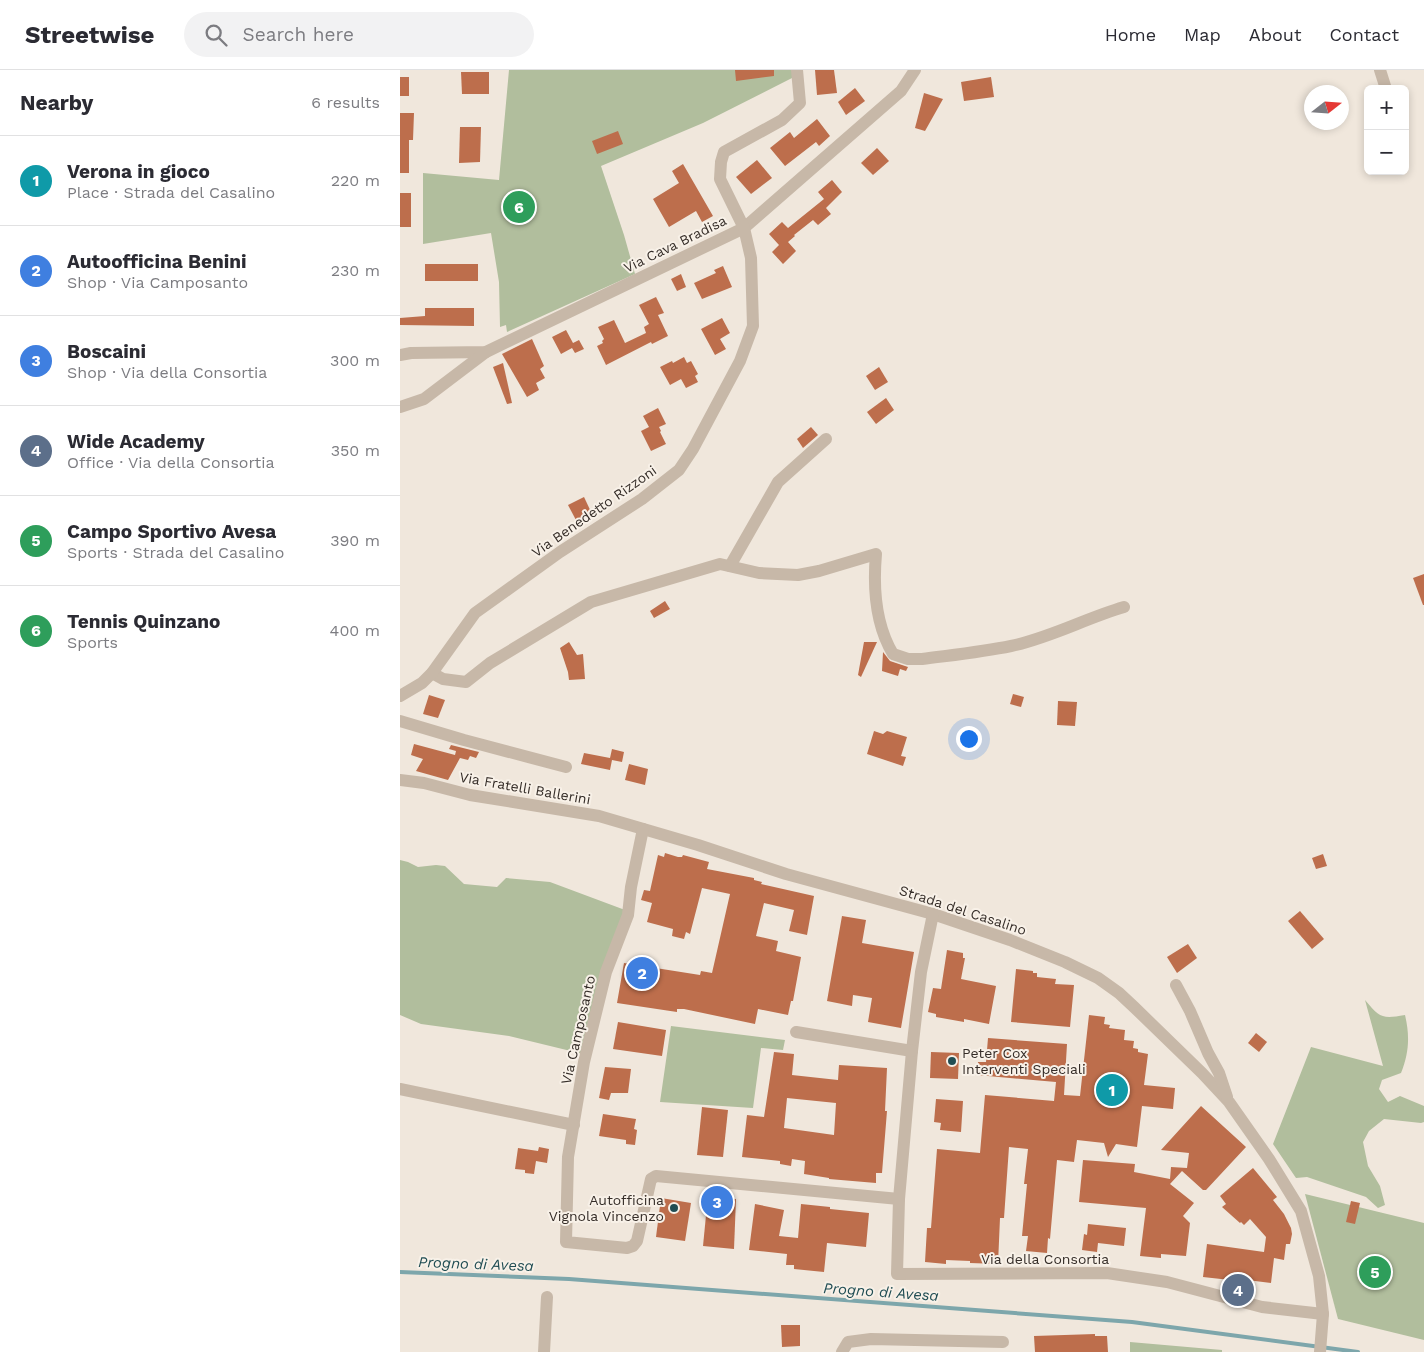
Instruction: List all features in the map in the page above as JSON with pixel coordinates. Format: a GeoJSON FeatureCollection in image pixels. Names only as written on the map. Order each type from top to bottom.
{"type":"FeatureCollection","features":[{"type":"Feature","properties":{"kind":"street","name":"Via Benedetto Rizzoni"},"geometry":{"type":"LineString","coordinates":[[400,696],[422,683],[432,673],[475,613],[568,547],[642,499],[679,470],[693,449],[740,361],[753,326],[751,265],[744,228],[720,179],[721,162],[724,152],[782,120],[800,103],[797,70]]}},
{"type":"Feature","properties":{"kind":"street","name":"Via Cava Bradisa"},"geometry":{"type":"LineString","coordinates":[[400,356],[411,353],[486,352],[744,228],[901,91],[915,70]]}},
{"type":"Feature","properties":{"kind":"street"},"geometry":{"type":"LineString","coordinates":[[1380,70],[1385,85]]}},
{"type":"Feature","properties":{"kind":"street"},"geometry":{"type":"LineString","coordinates":[[400,407],[424,399],[486,352]]}},
{"type":"Feature","properties":{"kind":"street"},"geometry":{"type":"LineString","coordinates":[[730,566],[778,482],[826,439]]}},
{"type":"Feature","properties":{"kind":"street"},"geometry":{"type":"LineString","coordinates":[[432,673],[443,679],[466,682],[490,663],[591,602],[720,564],[758,572],[798,575],[819,571],[876,554],[874,583],[884,639],[893,654],[908,659],[922,659],[1012,646],[1054,633],[1103,613],[1124,607]]}},
{"type":"Feature","properties":{"kind":"street"},"geometry":{"type":"LineString","coordinates":[[400,721],[566,767]]}},
{"type":"Feature","properties":{"kind":"street"},"geometry":{"type":"LineString","coordinates":[[400,776],[424,783]]}},
{"type":"Feature","properties":{"kind":"street","name":"Via Fratelli Ballerini"},"geometry":{"type":"LineString","coordinates":[[400,780],[424,783],[470,795],[599,816],[643,829]]}},
{"type":"Feature","properties":{"kind":"street","name":"Strada del Casalino"},"geometry":{"type":"LineString","coordinates":[[643,829],[786,874],[933,914],[1010,940],[1065,962],[1098,978],[1119,993],[1196,1067],[1229,1102],[1269,1159],[1301,1211],[1319,1276],[1323,1314],[1320,1352]]}},
{"type":"Feature","properties":{"kind":"street","name":"Via Camposanto"},"geometry":{"type":"LineString","coordinates":[[643,829],[631,886],[628,916],[606,972],[584,1062],[568,1158],[566,1242],[627,1248],[632,1246],[637,1242],[650,1180],[656,1176],[899,1200]]}},
{"type":"Feature","properties":{"kind":"street","name":"Via della Consortia"},"geometry":{"type":"LineString","coordinates":[[933,914],[921,972],[912,1051],[899,1200],[897,1274],[1107,1273],[1167,1282],[1262,1307],[1323,1314]]}},
{"type":"Feature","properties":{"kind":"street","name":"Strada del Casalino"},"geometry":{"type":"LineString","coordinates":[[1176,986],[1219,1073],[1229,1102]]}},
{"type":"Feature","properties":{"kind":"street"},"geometry":{"type":"LineString","coordinates":[[796,1032],[912,1051]]}},
{"type":"Feature","properties":{"kind":"street"},"geometry":{"type":"LineString","coordinates":[[400,1089],[574,1125]]}},
{"type":"Feature","properties":{"kind":"street"},"geometry":{"type":"LineString","coordinates":[[544,1352],[547,1297]]}},
{"type":"Feature","properties":{"kind":"street"},"geometry":{"type":"LineString","coordinates":[[842,1352],[848,1342],[872,1339],[1004,1342]]}},
{"type":"Feature","properties":{"kind":"green space"},"geometry":{"type":"Polygon","coordinates":[[[509,70],[792,70],[792,78],[703,123],[601,166],[635,274],[507,332],[506,325],[500,327],[499,282],[491,233],[423,244],[423,173],[499,180],[509,70]]]}},
{"type":"Feature","properties":{"kind":"green space"},"geometry":{"type":"Polygon","coordinates":[[[400,860],[418,867],[445,866],[464,884],[497,887],[506,878],[550,882],[625,910],[583,1054],[509,1036],[421,1024],[400,1015],[400,860]]]}},
{"type":"Feature","properties":{"kind":"green space"},"geometry":{"type":"Polygon","coordinates":[[[1365,1000],[1374,1011],[1382,1016],[1405,1015],[1407,1023],[1407,1051],[1401,1073],[1382,1080],[1379,1089],[1388,1102],[1400,1096],[1424,1106],[1424,1122],[1384,1119],[1369,1131],[1363,1142],[1368,1166],[1380,1186],[1385,1205],[1378,1208],[1366,1197],[1307,1177],[1296,1178],[1273,1144],[1311,1047],[1383,1066],[1365,1000]]]}},
{"type":"Feature","properties":{"kind":"green space"},"geometry":{"type":"Polygon","coordinates":[[[671,1026],[785,1040],[783,1050],[761,1048],[753,1108],[660,1102],[671,1026]]]}},
{"type":"Feature","properties":{"kind":"green space"},"geometry":{"type":"Polygon","coordinates":[[[1305,1194],[1424,1223],[1424,1340],[1338,1319],[1305,1194]]]}},
{"type":"Feature","properties":{"kind":"green space"},"geometry":{"type":"Polygon","coordinates":[[[1130,1342],[1222,1350],[1222,1352],[1130,1352],[1130,1342]]]}},
{"type":"Feature","properties":{"kind":"building"},"geometry":{"type":"Polygon","coordinates":[[[735,70],[774,70],[774,76],[736,81],[735,70]]]}},
{"type":"Feature","properties":{"kind":"building"},"geometry":{"type":"Polygon","coordinates":[[[815,70],[834,70],[837,93],[817,95],[815,70]]]}},
{"type":"Feature","properties":{"kind":"building"},"geometry":{"type":"Polygon","coordinates":[[[461,72],[489,72],[489,94],[462,94],[461,72]]]}},
{"type":"Feature","properties":{"kind":"building"},"geometry":{"type":"Polygon","coordinates":[[[400,77],[409,77],[409,96],[400,96],[400,77]]]}},
{"type":"Feature","properties":{"kind":"building"},"geometry":{"type":"Polygon","coordinates":[[[991,77],[994,97],[964,101],[961,82],[991,77]]]}},
{"type":"Feature","properties":{"kind":"building"},"geometry":{"type":"Polygon","coordinates":[[[855,88],[865,101],[846,115],[838,102],[855,88]]]}},
{"type":"Feature","properties":{"kind":"building"},"geometry":{"type":"Polygon","coordinates":[[[924,93],[943,99],[925,131],[915,128],[924,93]]]}},
{"type":"Feature","properties":{"kind":"building"},"geometry":{"type":"Polygon","coordinates":[[[400,113],[414,113],[413,140],[409,140],[409,173],[400,173],[400,113]]]}},
{"type":"Feature","properties":{"kind":"building"},"geometry":{"type":"Polygon","coordinates":[[[817,119],[830,136],[819,146],[816,142],[785,166],[770,148],[790,132],[794,138],[817,119]]]}},
{"type":"Feature","properties":{"kind":"building"},"geometry":{"type":"Polygon","coordinates":[[[460,127],[481,127],[480,162],[459,163],[460,127]]]}},
{"type":"Feature","properties":{"kind":"building"},"geometry":{"type":"Polygon","coordinates":[[[618,131],[623,144],[597,154],[592,141],[618,131]]]}},
{"type":"Feature","properties":{"kind":"building"},"geometry":{"type":"Polygon","coordinates":[[[877,148],[889,161],[873,175],[861,163],[877,148]]]}},
{"type":"Feature","properties":{"kind":"building"},"geometry":{"type":"Polygon","coordinates":[[[757,160],[772,178],[751,194],[736,177],[757,160]]]}},
{"type":"Feature","properties":{"kind":"building"},"geometry":{"type":"Polygon","coordinates":[[[683,164],[713,216],[702,222],[696,211],[669,227],[653,199],[679,183],[672,171],[683,164]]]}},
{"type":"Feature","properties":{"kind":"building"},"geometry":{"type":"Polygon","coordinates":[[[832,180],[842,192],[826,208],[831,214],[818,225],[813,220],[794,235],[788,242],[796,251],[783,264],[772,252],[779,245],[769,234],[782,222],[788,228],[824,199],[818,192],[832,180]]]}},
{"type":"Feature","properties":{"kind":"building"},"geometry":{"type":"Polygon","coordinates":[[[400,193],[411,193],[411,227],[400,227],[400,193]]]}},
{"type":"Feature","properties":{"kind":"building"},"geometry":{"type":"Polygon","coordinates":[[[425,264],[478,264],[478,281],[425,281],[425,264]]]}},
{"type":"Feature","properties":{"kind":"building"},"geometry":{"type":"Polygon","coordinates":[[[723,266],[732,287],[702,299],[694,283],[716,273],[714,270],[723,266]]]}},
{"type":"Feature","properties":{"kind":"building"},"geometry":{"type":"Polygon","coordinates":[[[681,274],[686,287],[677,291],[671,279],[681,274]]]}},
{"type":"Feature","properties":{"kind":"building"},"geometry":{"type":"Polygon","coordinates":[[[656,297],[664,313],[658,315],[668,336],[652,344],[651,342],[606,365],[597,346],[603,343],[604,339],[598,327],[614,320],[625,343],[646,333],[644,327],[649,324],[639,305],[656,297]]]}},
{"type":"Feature","properties":{"kind":"building"},"geometry":{"type":"Polygon","coordinates":[[[425,308],[474,308],[474,326],[400,325],[400,318],[425,316],[425,308]]]}},
{"type":"Feature","properties":{"kind":"building"},"geometry":{"type":"Polygon","coordinates":[[[722,318],[730,333],[720,339],[726,349],[715,355],[701,329],[722,318]]]}},
{"type":"Feature","properties":{"kind":"building"},"geometry":{"type":"Polygon","coordinates":[[[566,330],[573,343],[579,340],[584,349],[575,353],[572,348],[561,354],[552,337],[566,330]]]}},
{"type":"Feature","properties":{"kind":"building"},"geometry":{"type":"Polygon","coordinates":[[[532,339],[544,366],[540,369],[545,378],[536,383],[539,390],[527,397],[502,354],[532,339]]]}},
{"type":"Feature","properties":{"kind":"building"},"geometry":{"type":"Polygon","coordinates":[[[684,357],[687,363],[691,361],[698,374],[695,376],[698,382],[686,388],[681,379],[670,385],[660,367],[684,357]]]}},
{"type":"Feature","properties":{"kind":"building"},"geometry":{"type":"Polygon","coordinates":[[[503,363],[512,403],[507,404],[493,367],[503,363]]]}},
{"type":"Feature","properties":{"kind":"building"},"geometry":{"type":"Polygon","coordinates":[[[879,367],[888,382],[875,390],[866,376],[879,367]]]}},
{"type":"Feature","properties":{"kind":"building"},"geometry":{"type":"Polygon","coordinates":[[[886,398],[894,410],[876,424],[867,412],[886,398]]]}},
{"type":"Feature","properties":{"kind":"building"},"geometry":{"type":"Polygon","coordinates":[[[658,408],[666,424],[659,427],[666,444],[651,451],[641,431],[649,427],[643,416],[658,408]]]}},
{"type":"Feature","properties":{"kind":"building"},"geometry":{"type":"Polygon","coordinates":[[[811,427],[818,435],[803,448],[797,439],[811,427]]]}},
{"type":"Feature","properties":{"kind":"building"},"geometry":{"type":"Polygon","coordinates":[[[584,497],[592,514],[577,522],[568,505],[584,497]]]}},
{"type":"Feature","properties":{"kind":"building"},"geometry":{"type":"Polygon","coordinates":[[[1424,574],[1424,605],[1423,605],[1413,578],[1424,574]]]}},
{"type":"Feature","properties":{"kind":"building"},"geometry":{"type":"Polygon","coordinates":[[[665,601],[670,609],[654,618],[650,611],[665,601]]]}},
{"type":"Feature","properties":{"kind":"building"},"geometry":{"type":"Polygon","coordinates":[[[569,642],[577,655],[583,654],[585,679],[569,680],[560,648],[569,642]]]}},
{"type":"Feature","properties":{"kind":"building"},"geometry":{"type":"Polygon","coordinates":[[[864,642],[877,642],[861,677],[858,675],[864,642]]]}},
{"type":"Feature","properties":{"kind":"building"},"geometry":{"type":"Polygon","coordinates":[[[883,652],[890,661],[908,667],[906,671],[900,669],[898,676],[882,671],[883,652]]]}},
{"type":"Feature","properties":{"kind":"building"},"geometry":{"type":"Polygon","coordinates":[[[1013,694],[1024,697],[1021,707],[1010,704],[1013,694]]]}},
{"type":"Feature","properties":{"kind":"building"},"geometry":{"type":"Polygon","coordinates":[[[429,695],[445,700],[438,718],[423,714],[429,695]]]}},
{"type":"Feature","properties":{"kind":"building"},"geometry":{"type":"Polygon","coordinates":[[[1058,701],[1077,702],[1075,726],[1057,725],[1058,701]]]}},
{"type":"Feature","properties":{"kind":"building"},"geometry":{"type":"Polygon","coordinates":[[[874,731],[883,734],[887,731],[907,737],[901,756],[906,757],[903,766],[867,754],[874,731]]]}},
{"type":"Feature","properties":{"kind":"building"},"geometry":{"type":"Polygon","coordinates":[[[414,744],[455,755],[456,751],[449,749],[451,745],[479,752],[476,758],[470,756],[468,760],[460,758],[448,780],[416,771],[423,759],[411,755],[414,744]]]}},
{"type":"Feature","properties":{"kind":"building"},"geometry":{"type":"Polygon","coordinates":[[[612,749],[624,752],[622,762],[612,760],[610,770],[581,764],[584,753],[610,758],[612,749]]]}},
{"type":"Feature","properties":{"kind":"building"},"geometry":{"type":"Polygon","coordinates":[[[629,764],[648,769],[645,785],[625,780],[629,764]]]}},
{"type":"Feature","properties":{"kind":"building"},"geometry":{"type":"Polygon","coordinates":[[[665,853],[678,857],[683,855],[709,862],[707,869],[754,878],[754,880],[762,882],[761,884],[814,896],[807,935],[789,931],[794,910],[764,903],[756,936],[778,941],[776,951],[801,957],[793,1001],[791,1001],[788,1015],[758,1009],[755,1024],[684,1009],[677,1009],[677,1012],[617,1003],[624,963],[700,975],[701,971],[712,973],[730,894],[702,888],[690,934],[686,932],[684,939],[672,936],[673,929],[647,922],[652,903],[641,900],[644,890],[650,891],[658,855],[664,857],[665,853]]]}},
{"type":"Feature","properties":{"kind":"building"},"geometry":{"type":"Polygon","coordinates":[[[1323,854],[1327,866],[1316,869],[1312,858],[1323,854]]]}},
{"type":"Feature","properties":{"kind":"building"},"geometry":{"type":"Polygon","coordinates":[[[1300,911],[1324,939],[1312,949],[1288,921],[1300,911]]]}},
{"type":"Feature","properties":{"kind":"building"},"geometry":{"type":"Polygon","coordinates":[[[842,916],[866,920],[862,943],[914,952],[901,1028],[868,1022],[872,998],[853,995],[852,1006],[827,1001],[842,916]]]}},
{"type":"Feature","properties":{"kind":"building"},"geometry":{"type":"Polygon","coordinates":[[[1188,944],[1197,958],[1177,973],[1167,957],[1188,944]]]}},
{"type":"Feature","properties":{"kind":"building"},"geometry":{"type":"Polygon","coordinates":[[[947,950],[963,953],[963,958],[965,958],[961,979],[996,986],[989,1024],[964,1019],[964,1022],[936,1017],[936,1014],[928,1012],[933,988],[941,989],[947,950]]]}},
{"type":"Feature","properties":{"kind":"building"},"geometry":{"type":"Polygon","coordinates":[[[1016,969],[1033,971],[1033,973],[1037,973],[1037,977],[1056,979],[1055,984],[1074,985],[1070,1027],[1011,1022],[1016,969]]]}},
{"type":"Feature","properties":{"kind":"building"},"geometry":{"type":"Polygon","coordinates":[[[1089,1015],[1105,1017],[1104,1024],[1110,1025],[1109,1028],[1125,1030],[1124,1040],[1134,1041],[1133,1048],[1138,1049],[1138,1052],[1148,1054],[1144,1085],[1175,1088],[1173,1109],[1142,1106],[1137,1147],[1116,1144],[1108,1157],[1104,1143],[1077,1140],[1074,1162],[1057,1160],[1047,1253],[1026,1251],[1028,1236],[1022,1236],[1027,1184],[1024,1184],[1028,1149],[1009,1147],[1004,1218],[1000,1218],[998,1264],[946,1260],[946,1264],[925,1262],[927,1228],[931,1228],[937,1149],[980,1153],[985,1095],[1054,1101],[1056,1082],[977,1075],[978,1062],[986,1062],[988,1038],[1067,1044],[1064,1095],[1080,1096],[1089,1015]]]}},
{"type":"Feature","properties":{"kind":"building"},"geometry":{"type":"Polygon","coordinates":[[[618,1022],[666,1030],[662,1056],[613,1049],[618,1022]]]}},
{"type":"Feature","properties":{"kind":"building"},"geometry":{"type":"Polygon","coordinates":[[[1256,1033],[1267,1042],[1259,1052],[1248,1043],[1256,1033]]]}},
{"type":"Feature","properties":{"kind":"building"},"geometry":{"type":"Polygon","coordinates":[[[774,1052],[794,1054],[792,1075],[838,1080],[839,1065],[887,1068],[885,1111],[887,1111],[882,1173],[876,1173],[876,1183],[829,1179],[804,1174],[805,1161],[792,1159],[791,1166],[780,1164],[780,1161],[742,1157],[747,1115],[764,1117],[774,1052]],[[787,1098],[784,1128],[834,1135],[836,1103],[787,1098]]]}},
{"type":"Feature","properties":{"kind":"building"},"geometry":{"type":"Polygon","coordinates":[[[931,1052],[959,1053],[958,1079],[930,1078],[931,1052]]]}},
{"type":"Feature","properties":{"kind":"building"},"geometry":{"type":"Polygon","coordinates":[[[605,1067],[631,1069],[628,1093],[611,1093],[609,1100],[599,1098],[605,1067]]]}},
{"type":"Feature","properties":{"kind":"building"},"geometry":{"type":"Polygon","coordinates":[[[936,1099],[963,1101],[961,1132],[940,1130],[941,1123],[934,1122],[936,1099]]]}},
{"type":"Feature","properties":{"kind":"building"},"geometry":{"type":"Polygon","coordinates":[[[1201,1106],[1246,1147],[1206,1190],[1203,1190],[1182,1171],[1170,1184],[1194,1203],[1183,1216],[1190,1223],[1186,1256],[1161,1254],[1161,1258],[1140,1256],[1146,1208],[1079,1202],[1083,1160],[1135,1164],[1134,1172],[1170,1179],[1171,1167],[1187,1168],[1189,1153],[1161,1150],[1201,1106]]]}},
{"type":"Feature","properties":{"kind":"building"},"geometry":{"type":"Polygon","coordinates":[[[702,1107],[728,1110],[723,1157],[697,1155],[702,1107]]]}},
{"type":"Feature","properties":{"kind":"building"},"geometry":{"type":"Polygon","coordinates":[[[603,1114],[636,1119],[634,1129],[637,1130],[635,1145],[626,1144],[626,1140],[599,1136],[603,1114]]]}},
{"type":"Feature","properties":{"kind":"building"},"geometry":{"type":"Polygon","coordinates":[[[539,1147],[549,1149],[547,1163],[536,1161],[534,1174],[525,1173],[525,1170],[515,1169],[518,1148],[538,1151],[539,1147]]]}},
{"type":"Feature","properties":{"kind":"building"},"geometry":{"type":"Polygon","coordinates":[[[1253,1168],[1277,1197],[1273,1200],[1284,1214],[1291,1228],[1290,1244],[1286,1244],[1284,1260],[1274,1258],[1271,1283],[1203,1277],[1207,1244],[1264,1252],[1266,1237],[1250,1219],[1244,1225],[1222,1207],[1226,1204],[1220,1196],[1253,1168]]]}},
{"type":"Feature","properties":{"kind":"building"},"geometry":{"type":"Polygon","coordinates":[[[708,1195],[736,1199],[734,1249],[703,1246],[708,1195]]]}},
{"type":"Feature","properties":{"kind":"building"},"geometry":{"type":"Polygon","coordinates":[[[661,1198],[691,1203],[685,1241],[656,1237],[661,1198]]]}},
{"type":"Feature","properties":{"kind":"building"},"geometry":{"type":"Polygon","coordinates":[[[1351,1201],[1360,1203],[1355,1224],[1346,1222],[1351,1201]]]}},
{"type":"Feature","properties":{"kind":"building"},"geometry":{"type":"Polygon","coordinates":[[[755,1204],[784,1210],[779,1236],[798,1238],[801,1204],[869,1213],[866,1247],[827,1243],[824,1272],[794,1269],[794,1265],[786,1265],[787,1254],[749,1250],[755,1204]]]}},
{"type":"Feature","properties":{"kind":"building"},"geometry":{"type":"Polygon","coordinates":[[[1088,1224],[1126,1228],[1124,1246],[1098,1243],[1097,1252],[1082,1250],[1084,1234],[1087,1235],[1088,1224]]]}},
{"type":"Feature","properties":{"kind":"building"},"geometry":{"type":"Polygon","coordinates":[[[781,1325],[800,1325],[800,1346],[782,1347],[781,1325]]]}},
{"type":"Feature","properties":{"kind":"building"},"geometry":{"type":"Polygon","coordinates":[[[1095,1334],[1095,1336],[1107,1336],[1108,1352],[1035,1352],[1034,1336],[1095,1334]]]}},
{"type":"Feature","properties":{"kind":"waterway","name":"Progno di Avesa"},"geometry":{"type":"LineString","coordinates":[[400,1272],[569,1279],[1132,1322],[1358,1352]]}},
{"type":"Feature","properties":{"kind":"place","name":"Tennis Quinzano"},"geometry":{"type":"Point","coordinates":[519,207]}},
{"type":"Feature","properties":{"kind":"place","name":"Autoofficina Benini"},"geometry":{"type":"Point","coordinates":[642,973]}},
{"type":"Feature","properties":{"kind":"place","name":"Peter Cox Interventi Speciali"},"geometry":{"type":"Point","coordinates":[952,1061]}},
{"type":"Feature","properties":{"kind":"place","name":"Verona in gioco"},"geometry":{"type":"Point","coordinates":[1112,1090]}},
{"type":"Feature","properties":{"kind":"place","name":"Boscaini"},"geometry":{"type":"Point","coordinates":[717,1202]}},
{"type":"Feature","properties":{"kind":"place","name":"Autofficina Vignola Vincenzo"},"geometry":{"type":"Point","coordinates":[674,1208]}},
{"type":"Feature","properties":{"kind":"place","name":"Campo Sportivo Avesa"},"geometry":{"type":"Point","coordinates":[1375,1272]}},
{"type":"Feature","properties":{"kind":"place","name":"Wide Academy"},"geometry":{"type":"Point","coordinates":[1238,1290]}}]}
